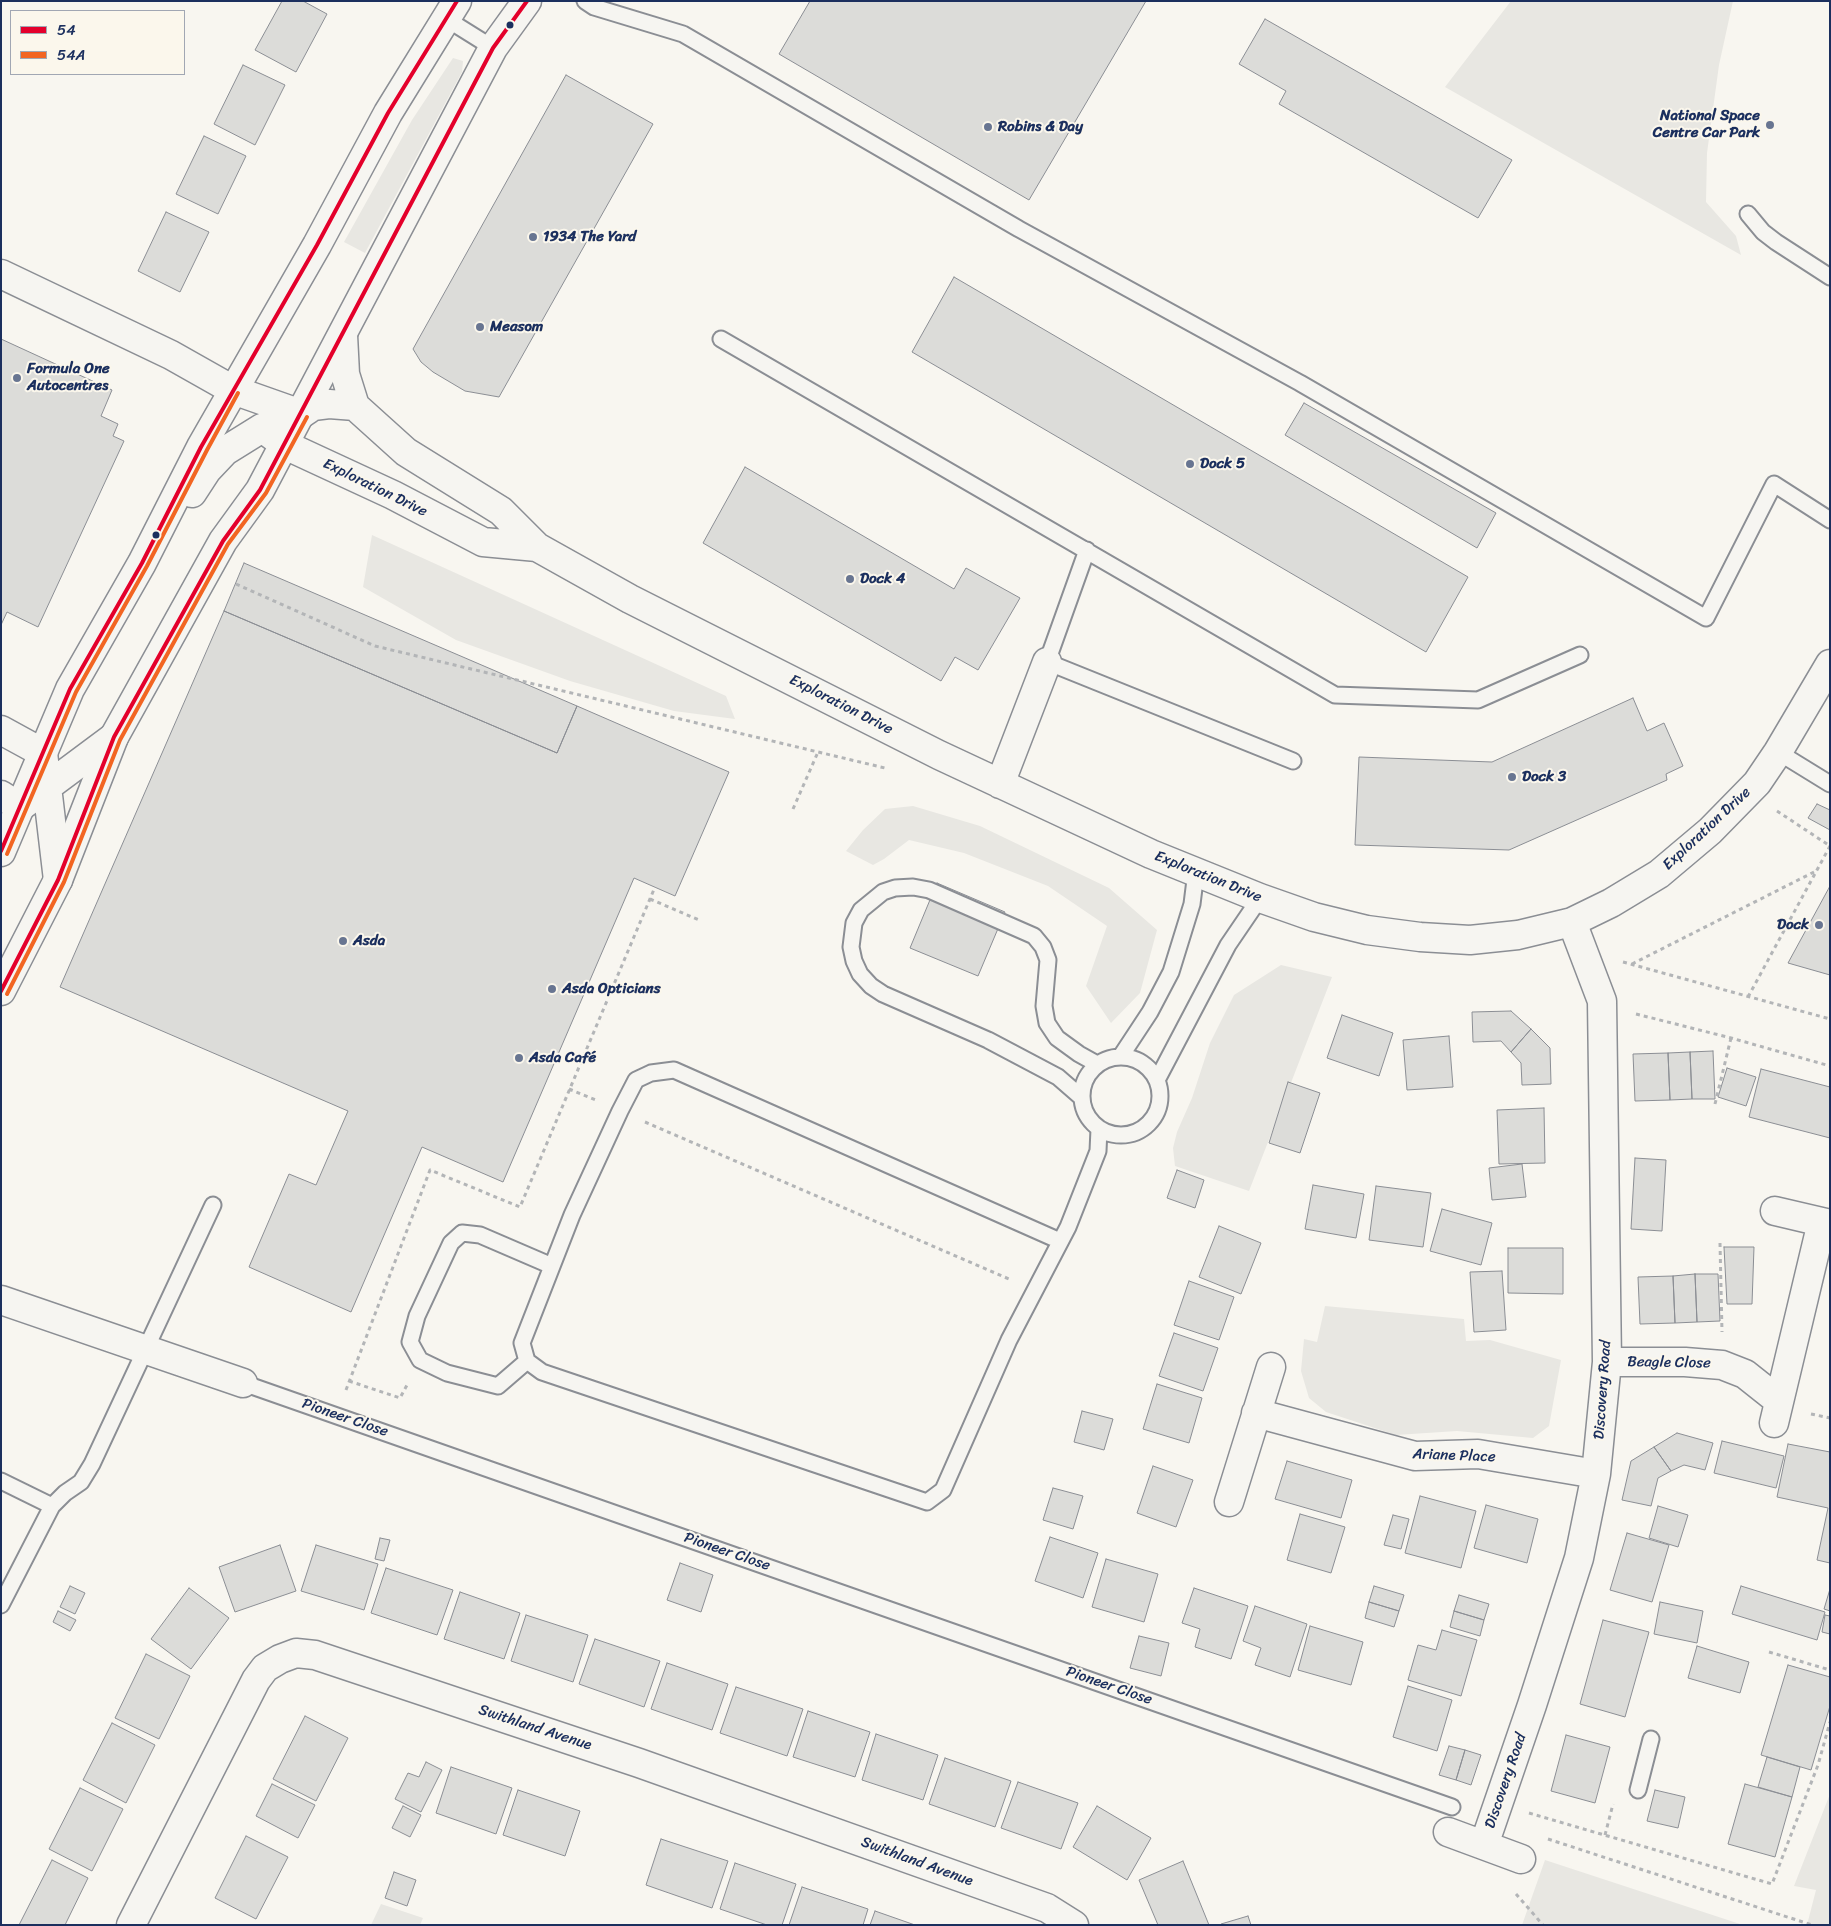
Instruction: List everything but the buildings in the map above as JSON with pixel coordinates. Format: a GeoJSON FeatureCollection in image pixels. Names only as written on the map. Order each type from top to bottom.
{"type":"FeatureCollection","features":[{"type":"Feature","properties":{"kind":"street"},"geometry":{"type":"LineString","coordinates":[[1,991],[58,880],[114,737],[223,541],[260,490],[493,48],[526,1]]}},
{"type":"Feature","properties":{"kind":"street"},"geometry":{"type":"LineString","coordinates":[[1,852],[11,801],[43,753],[70,689],[142,562],[201,447],[317,245],[388,113],[451,10]]}},
{"type":"Feature","properties":{"kind":"street"},"geometry":{"type":"LineString","coordinates":[[1,274],[171,355],[233,390],[301,414]]}},
{"type":"Feature","properties":{"kind":"street"},"geometry":{"type":"LineString","coordinates":[[142,562],[208,470],[225,451],[262,428],[301,414],[313,406],[329,404],[355,406],[345,374],[343,335]]}},
{"type":"Feature","properties":{"kind":"street","name":"Exploration Drive"},"geometry":{"type":"LineString","coordinates":[[233,390],[262,428],[284,445],[393,495],[483,542],[537,547]]}},
{"type":"Feature","properties":{"kind":"street","name":"Exploration Drive"},"geometry":{"type":"LineString","coordinates":[[355,406],[406,452],[501,511],[537,547],[630,599],[1000,784],[1151,854],[1260,898],[1314,917],[1358,928],[1420,937],[1470,940],[1518,935],[1572,922],[1611,903],[1659,874],[1710,831],[1751,788],[1778,752],[1830,664]]}},
{"type":"Feature","properties":{"kind":"street"},"geometry":{"type":"LineString","coordinates":[[1000,784],[1047,662]]}},
{"type":"Feature","properties":{"kind":"street"},"geometry":{"type":"LineString","coordinates":[[1,730],[43,753]]}},
{"type":"Feature","properties":{"kind":"street"},"geometry":{"type":"LineString","coordinates":[[11,801],[47,786],[114,737]]}},
{"type":"Feature","properties":{"kind":"street"},"geometry":{"type":"LineString","coordinates":[[43,753],[58,880]]}},
{"type":"Feature","properties":{"kind":"street","name":"Discovery Road"},"geometry":{"type":"LineString","coordinates":[[1491,1823],[1532,1705],[1579,1558],[1596,1474],[1606,1362],[1602,1001],[1572,922]]}},
{"type":"Feature","properties":{"kind":"street","name":"Beagle Close"},"geometry":{"type":"LineString","coordinates":[[1606,1362],[1685,1362],[1722,1365],[1745,1374],[1777,1412],[1826,1223],[1775,1211]]}},
{"type":"Feature","properties":{"kind":"street","name":"Pioneer Close"},"geometry":{"type":"LineString","coordinates":[[1,1300],[244,1383]]}},
{"type":"Feature","properties":{"kind":"street"},"geometry":{"type":"LineString","coordinates":[[1229,1502],[1271,1367]]}},
{"type":"Feature","properties":{"kind":"street","name":"Ariane Place"},"geometry":{"type":"LineString","coordinates":[[1256,1413],[1415,1456],[1478,1454],[1596,1474]]}},
{"type":"Feature","properties":{"kind":"street","name":"Swithland Avenue"},"geometry":{"type":"LineString","coordinates":[[131,1925],[256,1680],[265,1668],[280,1658],[296,1653],[315,1655],[639,1763],[1047,1908],[1074,1925]]}},
{"type":"Feature","properties":{"kind":"street","name":"Discovery Road"},"geometry":{"type":"LineString","coordinates":[[1450,1819],[1491,1823],[1521,1859]]}},
{"type":"Feature","properties":{"kind":"lane"},"geometry":{"type":"LineString","coordinates":[[585,1],[594,7],[683,34],[994,215],[1300,383],[1706,618],[1774,484],[1830,520]]}},
{"type":"Feature","properties":{"kind":"lane"},"geometry":{"type":"LineString","coordinates":[[451,10],[493,48]]}},
{"type":"Feature","properties":{"kind":"lane"},"geometry":{"type":"LineString","coordinates":[[1748,214],[1763,232],[1830,278]]}},
{"type":"Feature","properties":{"kind":"lane"},"geometry":{"type":"LineString","coordinates":[[721,339],[1336,695],[1478,700],[1580,655]]}},
{"type":"Feature","properties":{"kind":"lane"},"geometry":{"type":"LineString","coordinates":[[1088,550],[1047,662],[1293,761]]}},
{"type":"Feature","properties":{"kind":"lane"},"geometry":{"type":"LineString","coordinates":[[1778,752],[1830,784]]}},
{"type":"Feature","properties":{"kind":"lane"},"geometry":{"type":"LineString","coordinates":[[1121,1056],[1150,1012],[1171,972],[1192,904],[1196,872]]}},
{"type":"Feature","properties":{"kind":"lane"},"geometry":{"type":"LineString","coordinates":[[1081,1097],[1058,1077],[988,1040],[884,994],[871,986],[860,974],[850,947],[854,923],[861,910],[871,899],[883,892],[895,888],[913,887],[929,890],[1034,936],[1043,947],[1048,960],[1049,975],[1044,1006],[1047,1023],[1058,1038],[1079,1054],[1097,1064]]}},
{"type":"Feature","properties":{"kind":"lane"},"geometry":{"type":"LineString","coordinates":[[1157,1080],[1228,945],[1260,898]]}},
{"type":"Feature","properties":{"kind":"lane"},"geometry":{"type":"LineString","coordinates":[[1121,1056],[1143,1063],[1157,1080],[1160,1093],[1155,1117],[1136,1133],[1123,1136],[1110,1134],[1099,1129],[1089,1121],[1083,1110],[1082,1085],[1088,1073],[1097,1064],[1109,1058],[1121,1056]]}},
{"type":"Feature","properties":{"kind":"lane"},"geometry":{"type":"LineString","coordinates":[[1060,1241],[674,1070],[651,1072],[636,1080],[620,1111],[572,1215],[522,1343],[526,1361],[542,1372],[927,1502],[943,1490],[1009,1340],[1060,1241],[1098,1151],[1099,1129]]}},
{"type":"Feature","properties":{"kind":"lane"},"geometry":{"type":"LineString","coordinates":[[1,1605],[52,1506],[65,1493],[81,1482],[92,1464],[213,1205]]}},
{"type":"Feature","properties":{"kind":"lane"},"geometry":{"type":"LineString","coordinates":[[526,1361],[498,1386],[447,1373],[420,1360],[410,1342],[417,1316],[451,1243],[462,1233],[480,1235],[552,1266]]}},
{"type":"Feature","properties":{"kind":"lane","name":"Pioneer Close"},"geometry":{"type":"LineString","coordinates":[[244,1383],[1450,1819]]}},
{"type":"Feature","properties":{"kind":"lane"},"geometry":{"type":"LineString","coordinates":[[1,1481],[52,1506]]}},
{"type":"Feature","properties":{"kind":"lane"},"geometry":{"type":"LineString","coordinates":[[1638,1790],[1651,1738]]}},
{"type":"Feature","properties":{"kind":"path"},"geometry":{"type":"LineString","coordinates":[[229,581],[375,646],[892,769]]}},
{"type":"Feature","properties":{"kind":"path"},"geometry":{"type":"LineString","coordinates":[[793,809],[818,752]]}},
{"type":"Feature","properties":{"kind":"path"},"geometry":{"type":"LineString","coordinates":[[1748,996],[1814,872],[1830,846],[1777,811]]}},
{"type":"Feature","properties":{"kind":"path"},"geometry":{"type":"LineString","coordinates":[[1632,965],[1814,872]]}},
{"type":"Feature","properties":{"kind":"path"},"geometry":{"type":"LineString","coordinates":[[344,1395],[430,1170],[520,1206],[655,887]]}},
{"type":"Feature","properties":{"kind":"path"},"geometry":{"type":"LineString","coordinates":[[650,899],[699,920]]}},
{"type":"Feature","properties":{"kind":"path"},"geometry":{"type":"LineString","coordinates":[[1585,953],[1830,1019]]}},
{"type":"Feature","properties":{"kind":"path"},"geometry":{"type":"LineString","coordinates":[[1628,1012],[1830,1066]]}},
{"type":"Feature","properties":{"kind":"path"},"geometry":{"type":"LineString","coordinates":[[1715,1104],[1731,1038]]}},
{"type":"Feature","properties":{"kind":"path"},"geometry":{"type":"LineString","coordinates":[[569,1089],[1034,1290]]}},
{"type":"Feature","properties":{"kind":"path"},"geometry":{"type":"LineString","coordinates":[[1720,1243],[1722,1365]]}},
{"type":"Feature","properties":{"kind":"path"},"geometry":{"type":"LineString","coordinates":[[349,1381],[400,1398],[420,1360]]}},
{"type":"Feature","properties":{"kind":"path"},"geometry":{"type":"LineString","coordinates":[[1769,1652],[1830,1670]]}},
{"type":"Feature","properties":{"kind":"path"},"geometry":{"type":"LineString","coordinates":[[1491,1823],[1605,1835],[1772,1884],[1818,1765],[1830,1722]]}},
{"type":"Feature","properties":{"kind":"path"},"geometry":{"type":"LineString","coordinates":[[1605,1835],[1614,1802]]}},
{"type":"Feature","properties":{"kind":"path"},"geometry":{"type":"LineString","coordinates":[[1491,1823],[1812,1925]]}},
{"type":"Feature","properties":{"kind":"shaded area"},"geometry":{"type":"Polygon","coordinates":[[[1511,1],[1733,1],[1719,65],[1707,153],[1706,202],[1736,236],[1741,255],[1445,87],[1511,1]]]}},
{"type":"Feature","properties":{"kind":"shaded area"},"geometry":{"type":"Polygon","coordinates":[[[453,58],[463,61],[462,72],[365,253],[344,242],[412,120],[453,58]]]}},
{"type":"Feature","properties":{"kind":"shaded area"},"geometry":{"type":"Polygon","coordinates":[[[372,535],[726,696],[735,719],[674,711],[570,681],[456,640],[363,587],[372,535]]]}},
{"type":"Feature","properties":{"kind":"shaded area"},"geometry":{"type":"Polygon","coordinates":[[[913,806],[980,826],[1109,888],[1157,930],[1140,993],[1111,1023],[1086,986],[1107,926],[1048,886],[964,853],[909,840],[873,865],[846,851],[863,830],[885,809],[913,806]]]}},
{"type":"Feature","properties":{"kind":"shaded area"},"geometry":{"type":"Polygon","coordinates":[[[1281,965],[1332,977],[1249,1191],[1175,1166],[1173,1148],[1177,1132],[1192,1098],[1210,1043],[1234,995],[1281,965]]]}},
{"type":"Feature","properties":{"kind":"shaded area"},"geometry":{"type":"Polygon","coordinates":[[[1325,1306],[1464,1319],[1466,1341],[1490,1340],[1561,1360],[1549,1426],[1533,1438],[1457,1431],[1396,1435],[1326,1412],[1309,1398],[1301,1371],[1304,1339],[1317,1342],[1325,1306]]]}},
{"type":"Feature","properties":{"kind":"shaded area"},"geometry":{"type":"Polygon","coordinates":[[[1830,1794],[1830,1925],[1807,1925],[1816,1890],[1794,1886],[1830,1794]]]}},
{"type":"Feature","properties":{"kind":"shaded area"},"geometry":{"type":"Polygon","coordinates":[[[1545,1860],[1743,1925],[1522,1925],[1545,1860]]]}},
{"type":"Feature","properties":{"kind":"shaded area"},"geometry":{"type":"Polygon","coordinates":[[[381,1904],[423,1918],[420,1925],[371,1925],[381,1904]]]}},
{"type":"Feature","properties":{"kind":"transit line","name":"54"},"geometry":{"type":"LineString","coordinates":[[1,851],[70,689],[142,563],[201,447],[317,245],[388,113],[457,1]]}},
{"type":"Feature","properties":{"kind":"transit line","name":"54"},"geometry":{"type":"LineString","coordinates":[[1,991],[58,880],[114,737],[223,541],[260,490],[493,48],[527,1]]}},
{"type":"Feature","properties":{"kind":"transit line","name":"54A"},"geometry":{"type":"LineString","coordinates":[[7,854],[76,692],[147,566],[238,393]]}},
{"type":"Feature","properties":{"kind":"transit line","name":"54A"},"geometry":{"type":"LineString","coordinates":[[7,994],[64,882],[120,740],[228,544],[266,493],[307,417]]}},
{"type":"Feature","properties":{"kind":"place","name":"National Space Centre Car Park"},"geometry":{"type":"Point","coordinates":[1770,125]}},
{"type":"Feature","properties":{"kind":"place","name":"Robins & Day"},"geometry":{"type":"Point","coordinates":[988,127]}},
{"type":"Feature","properties":{"kind":"place","name":"1934 The Yard"},"geometry":{"type":"Point","coordinates":[533,237]}},
{"type":"Feature","properties":{"kind":"place","name":"Measom"},"geometry":{"type":"Point","coordinates":[480,327]}},
{"type":"Feature","properties":{"kind":"place","name":"Formula One Autocentres"},"geometry":{"type":"Point","coordinates":[17,378]}},
{"type":"Feature","properties":{"kind":"place","name":"Dock 5"},"geometry":{"type":"Point","coordinates":[1190,464]}},
{"type":"Feature","properties":{"kind":"place","name":"Dock 4"},"geometry":{"type":"Point","coordinates":[850,579]}},
{"type":"Feature","properties":{"kind":"place","name":"Dock 3"},"geometry":{"type":"Point","coordinates":[1512,777]}},
{"type":"Feature","properties":{"kind":"place","name":"Dock"},"geometry":{"type":"Point","coordinates":[1819,925]}},
{"type":"Feature","properties":{"kind":"place","name":"Asda"},"geometry":{"type":"Point","coordinates":[343,941]}},
{"type":"Feature","properties":{"kind":"place","name":"Asda Opticians"},"geometry":{"type":"Point","coordinates":[552,989]}},
{"type":"Feature","properties":{"kind":"place","name":"Asda Café"},"geometry":{"type":"Point","coordinates":[519,1058]}}]}
